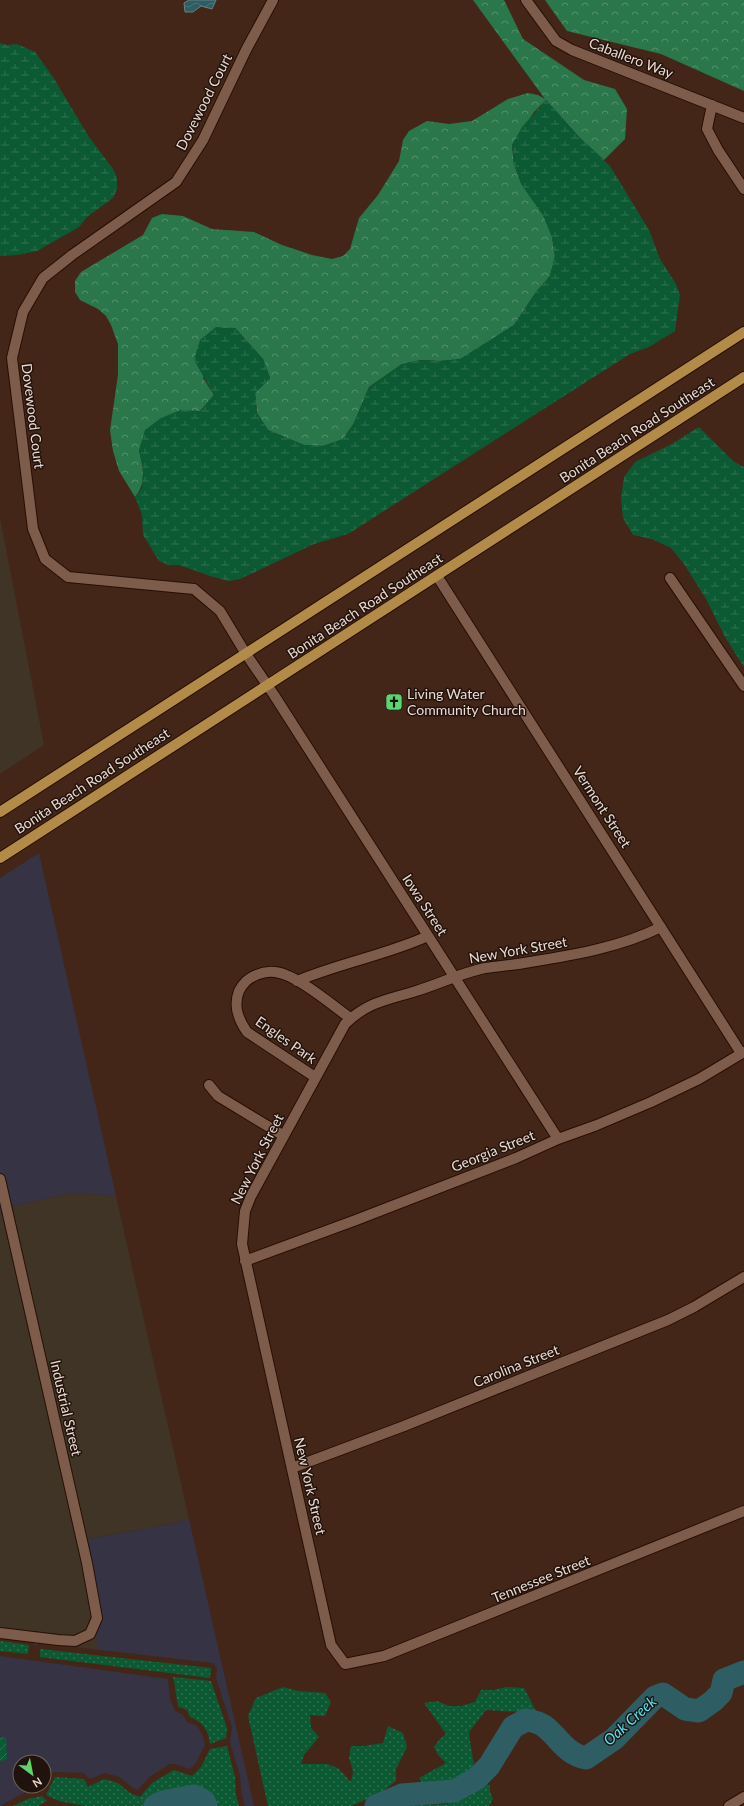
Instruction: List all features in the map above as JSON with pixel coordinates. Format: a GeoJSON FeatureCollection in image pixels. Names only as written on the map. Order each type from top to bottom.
{"type":"FeatureCollection","features":[{"type":"Feature","properties":{"kind":"main road","name":"Bonita Beach Road Southeast"},"geometry":{"type":"LineString","coordinates":[[0,812],[744,332]]}},
{"type":"Feature","properties":{"kind":"main road","name":"Bonita Beach Road Southeast"},"geometry":{"type":"LineString","coordinates":[[0,858],[744,377]]}},
{"type":"Feature","properties":{"kind":"street","name":"Dovewood Court"},"geometry":{"type":"LineString","coordinates":[[268,685],[246,654],[220,611],[194,589],[68,577],[45,559],[33,529],[12,358],[22,312],[44,278],[72,255],[176,182],[203,140],[246,50],[273,0]]}},
{"type":"Feature","properties":{"kind":"street","name":"Caballero Way"},"geometry":{"type":"LineString","coordinates":[[526,0],[556,41],[572,50],[744,118]]}},
{"type":"Feature","properties":{"kind":"street"},"geometry":{"type":"LineString","coordinates":[[712,105],[707,129],[718,150],[741,180],[744,189]]}},
{"type":"Feature","properties":{"kind":"street","name":"Vermont Street"},"geometry":{"type":"LineString","coordinates":[[436,576],[743,1052]]}},
{"type":"Feature","properties":{"kind":"street"},"geometry":{"type":"LineString","coordinates":[[670,578],[744,686]]}},
{"type":"Feature","properties":{"kind":"street","name":"Iowa Street"},"geometry":{"type":"LineString","coordinates":[[268,685],[558,1139]]}},
{"type":"Feature","properties":{"kind":"street","name":"New York Street"},"geometry":{"type":"LineString","coordinates":[[345,1664],[331,1644],[245,1261],[242,1244],[246,1211],[251,1196],[345,1024],[356,1012],[371,1005],[485,968],[577,954],[645,935],[661,927]]}},
{"type":"Feature","properties":{"kind":"street"},"geometry":{"type":"LineString","coordinates":[[297,981],[326,969],[428,936]]}},
{"type":"Feature","properties":{"kind":"street","name":"Engles Park"},"geometry":{"type":"LineString","coordinates":[[315,1077],[247,1032],[240,1022],[237,1011],[236,998],[240,988],[250,978],[259,974],[274,971],[297,981],[350,1018]]}},
{"type":"Feature","properties":{"kind":"street","name":"Georgia Street"},"geometry":{"type":"LineString","coordinates":[[245,1261],[356,1220],[516,1158],[558,1139],[597,1125],[651,1102],[699,1079],[743,1052]]}},
{"type":"Feature","properties":{"kind":"street"},"geometry":{"type":"LineString","coordinates":[[209,1085],[218,1096],[284,1136]]}},
{"type":"Feature","properties":{"kind":"street","name":"Industrial Street"},"geometry":{"type":"LineString","coordinates":[[0,1179],[85,1555],[97,1618],[90,1634],[75,1641],[0,1633]]}},
{"type":"Feature","properties":{"kind":"street","name":"Carolina Street"},"geometry":{"type":"LineString","coordinates":[[292,1468],[404,1426],[661,1323],[694,1307],[744,1277]]}},
{"type":"Feature","properties":{"kind":"street","name":"Tennessee Street"},"geometry":{"type":"LineString","coordinates":[[345,1664],[388,1654],[744,1511]]}},
{"type":"Feature","properties":{"kind":"street"},"geometry":{"type":"LineString","coordinates":[[729,1806],[744,1797]]}},
{"type":"Feature","properties":{"kind":"shaded area"},"geometry":{"type":"Polygon","coordinates":[[[0,518],[44,745],[0,774],[0,518]]]}},
{"type":"Feature","properties":{"kind":"shaded area"},"geometry":{"type":"Polygon","coordinates":[[[39,853],[116,1196],[76,1192],[10,1207],[0,1213],[0,878],[39,853]]]}},
{"type":"Feature","properties":{"kind":"shaded area"},"geometry":{"type":"Polygon","coordinates":[[[76,1192],[116,1196],[189,1519],[170,1524],[82,1540],[98,1650],[0,1633],[0,1213],[10,1207],[76,1192]]]}},
{"type":"Feature","properties":{"kind":"shaded area"},"geometry":{"type":"Polygon","coordinates":[[[189,1519],[254,1806],[245,1806],[240,1776],[230,1742],[232,1727],[216,1678],[217,1668],[213,1663],[40,1643],[35,1646],[33,1641],[0,1633],[82,1540],[170,1524],[189,1519]]]}},
{"type":"Feature","properties":{"kind":"shaded area"},"geometry":{"type":"Polygon","coordinates":[[[0,1656],[168,1679],[170,1699],[175,1711],[183,1715],[187,1722],[197,1726],[202,1734],[205,1745],[196,1763],[190,1769],[175,1764],[170,1764],[149,1777],[138,1790],[119,1777],[105,1773],[90,1779],[83,1773],[52,1772],[52,1754],[12,1754],[12,1794],[22,1794],[0,1806],[0,1656]]]}},
{"type":"Feature","properties":{"kind":"green space"},"geometry":{"type":"Polygon","coordinates":[[[473,0],[504,0],[523,39],[584,80],[615,89],[627,109],[625,139],[604,160],[580,138],[546,100],[534,112],[512,145],[514,165],[544,217],[552,237],[555,256],[550,276],[536,292],[514,325],[461,359],[440,361],[421,360],[402,364],[369,387],[354,423],[343,439],[323,446],[304,445],[268,430],[257,413],[255,393],[270,378],[263,359],[235,328],[203,378],[214,395],[200,411],[181,411],[139,450],[143,469],[143,480],[135,497],[119,471],[113,451],[110,430],[118,375],[118,344],[106,316],[98,309],[80,300],[75,292],[75,281],[81,272],[143,235],[152,218],[162,214],[183,216],[212,229],[254,232],[282,245],[312,255],[332,259],[343,256],[350,249],[359,218],[378,195],[399,161],[403,140],[409,131],[427,121],[449,124],[472,121],[508,99],[528,93],[538,95],[545,99],[473,0]]]}},
{"type":"Feature","properties":{"kind":"green space"},"geometry":{"type":"Polygon","coordinates":[[[545,0],[744,0],[744,91],[661,54],[567,31],[545,0]]]}},
{"type":"Feature","properties":{"kind":"green space"},"geometry":{"type":"Polygon","coordinates":[[[0,43],[7,45],[17,44],[35,52],[53,77],[89,137],[113,169],[117,178],[117,189],[113,198],[87,217],[79,227],[37,251],[17,255],[0,256],[0,43]]]}},
{"type":"Feature","properties":{"kind":"green space"},"geometry":{"type":"Polygon","coordinates":[[[546,100],[580,138],[610,166],[649,230],[660,259],[676,284],[680,295],[675,331],[649,347],[630,354],[348,534],[314,544],[240,579],[229,581],[179,565],[168,565],[159,561],[143,535],[142,515],[135,497],[142,488],[143,469],[139,450],[145,430],[161,418],[181,410],[200,411],[214,395],[194,360],[200,340],[216,327],[235,328],[263,359],[270,378],[255,393],[257,413],[268,430],[304,445],[323,446],[343,439],[354,423],[369,387],[402,364],[421,360],[440,361],[460,359],[514,325],[536,292],[550,276],[555,256],[552,237],[544,217],[521,184],[514,165],[512,145],[522,127],[546,100]]]}},
{"type":"Feature","properties":{"kind":"green space"},"geometry":{"type":"Polygon","coordinates":[[[699,427],[733,461],[744,467],[744,667],[725,637],[706,599],[684,564],[671,548],[652,539],[633,535],[623,518],[621,498],[624,477],[635,462],[672,444],[699,427]]]}},
{"type":"Feature","properties":{"kind":"green space"},"geometry":{"type":"Polygon","coordinates":[[[0,1641],[29,1645],[28,1654],[0,1651],[0,1641]]]}},
{"type":"Feature","properties":{"kind":"green space"},"geometry":{"type":"Polygon","coordinates":[[[40,1649],[211,1668],[210,1678],[40,1657],[40,1649]]]}},
{"type":"Feature","properties":{"kind":"green space"},"geometry":{"type":"Polygon","coordinates":[[[173,1677],[211,1681],[227,1728],[226,1738],[210,1744],[208,1735],[202,1724],[190,1717],[187,1710],[179,1707],[173,1677]]]}},
{"type":"Feature","properties":{"kind":"green space"},"geometry":{"type":"Polygon","coordinates":[[[283,1687],[298,1691],[325,1693],[331,1702],[325,1716],[310,1715],[311,1728],[319,1737],[304,1755],[301,1764],[327,1764],[338,1768],[351,1782],[353,1771],[349,1758],[351,1746],[364,1746],[383,1743],[388,1726],[403,1733],[407,1747],[396,1769],[396,1781],[379,1794],[351,1806],[268,1806],[248,1716],[256,1698],[283,1687]]]}},
{"type":"Feature","properties":{"kind":"green space"},"geometry":{"type":"Polygon","coordinates":[[[506,1687],[524,1688],[537,1713],[486,1710],[469,1732],[474,1765],[474,1776],[455,1785],[437,1787],[423,1785],[419,1778],[446,1763],[438,1755],[434,1747],[446,1734],[424,1703],[437,1701],[449,1706],[461,1706],[475,1702],[481,1690],[494,1690],[506,1687]]]}},
{"type":"Feature","properties":{"kind":"green space"},"geometry":{"type":"Polygon","coordinates":[[[0,1737],[6,1737],[7,1759],[0,1762],[0,1737]]]}},
{"type":"Feature","properties":{"kind":"green space"},"geometry":{"type":"Polygon","coordinates":[[[227,1746],[235,1777],[236,1795],[239,1806],[210,1806],[204,1795],[186,1794],[167,1797],[153,1806],[86,1806],[59,1801],[46,1795],[52,1794],[52,1783],[55,1777],[84,1779],[88,1787],[104,1779],[118,1783],[130,1793],[140,1797],[152,1783],[174,1770],[192,1776],[201,1767],[210,1749],[227,1746]]]}},
{"type":"Feature","properties":{"kind":"green space"},"geometry":{"type":"Polygon","coordinates":[[[480,1779],[490,1786],[490,1792],[493,1799],[489,1806],[393,1806],[448,1804],[453,1797],[480,1779]]]}},
{"type":"Feature","properties":{"kind":"green space"},"geometry":{"type":"Polygon","coordinates":[[[42,1796],[47,1801],[38,1806],[13,1806],[28,1799],[42,1796]]]}},
{"type":"Feature","properties":{"kind":"green space"},"geometry":{"type":"Polygon","coordinates":[[[195,1799],[202,1806],[164,1806],[166,1805],[195,1799]]]}},
{"type":"Feature","properties":{"kind":"water"},"geometry":{"type":"Polygon","coordinates":[[[189,0],[216,0],[212,9],[201,6],[193,12],[185,12],[184,3],[189,0]]]}},
{"type":"Feature","properties":{"kind":"waterway","name":"Oak Creek"},"geometry":{"type":"LineString","coordinates":[[376,1806],[402,1795],[454,1791],[476,1779],[489,1766],[513,1727],[526,1720],[542,1725],[572,1753],[586,1758],[614,1739],[655,1697],[663,1694],[685,1709],[699,1711],[721,1693],[724,1680],[744,1672]]}},
{"type":"Feature","properties":{"kind":"waterway","name":"Oak Creek"},"geometry":{"type":"LineString","coordinates":[[155,1806],[163,1802],[194,1796],[204,1801],[206,1806]]}},
{"type":"Feature","properties":{"kind":"place","name":"Living Water Community Church"},"geometry":{"type":"Point","coordinates":[394,702]}}]}
